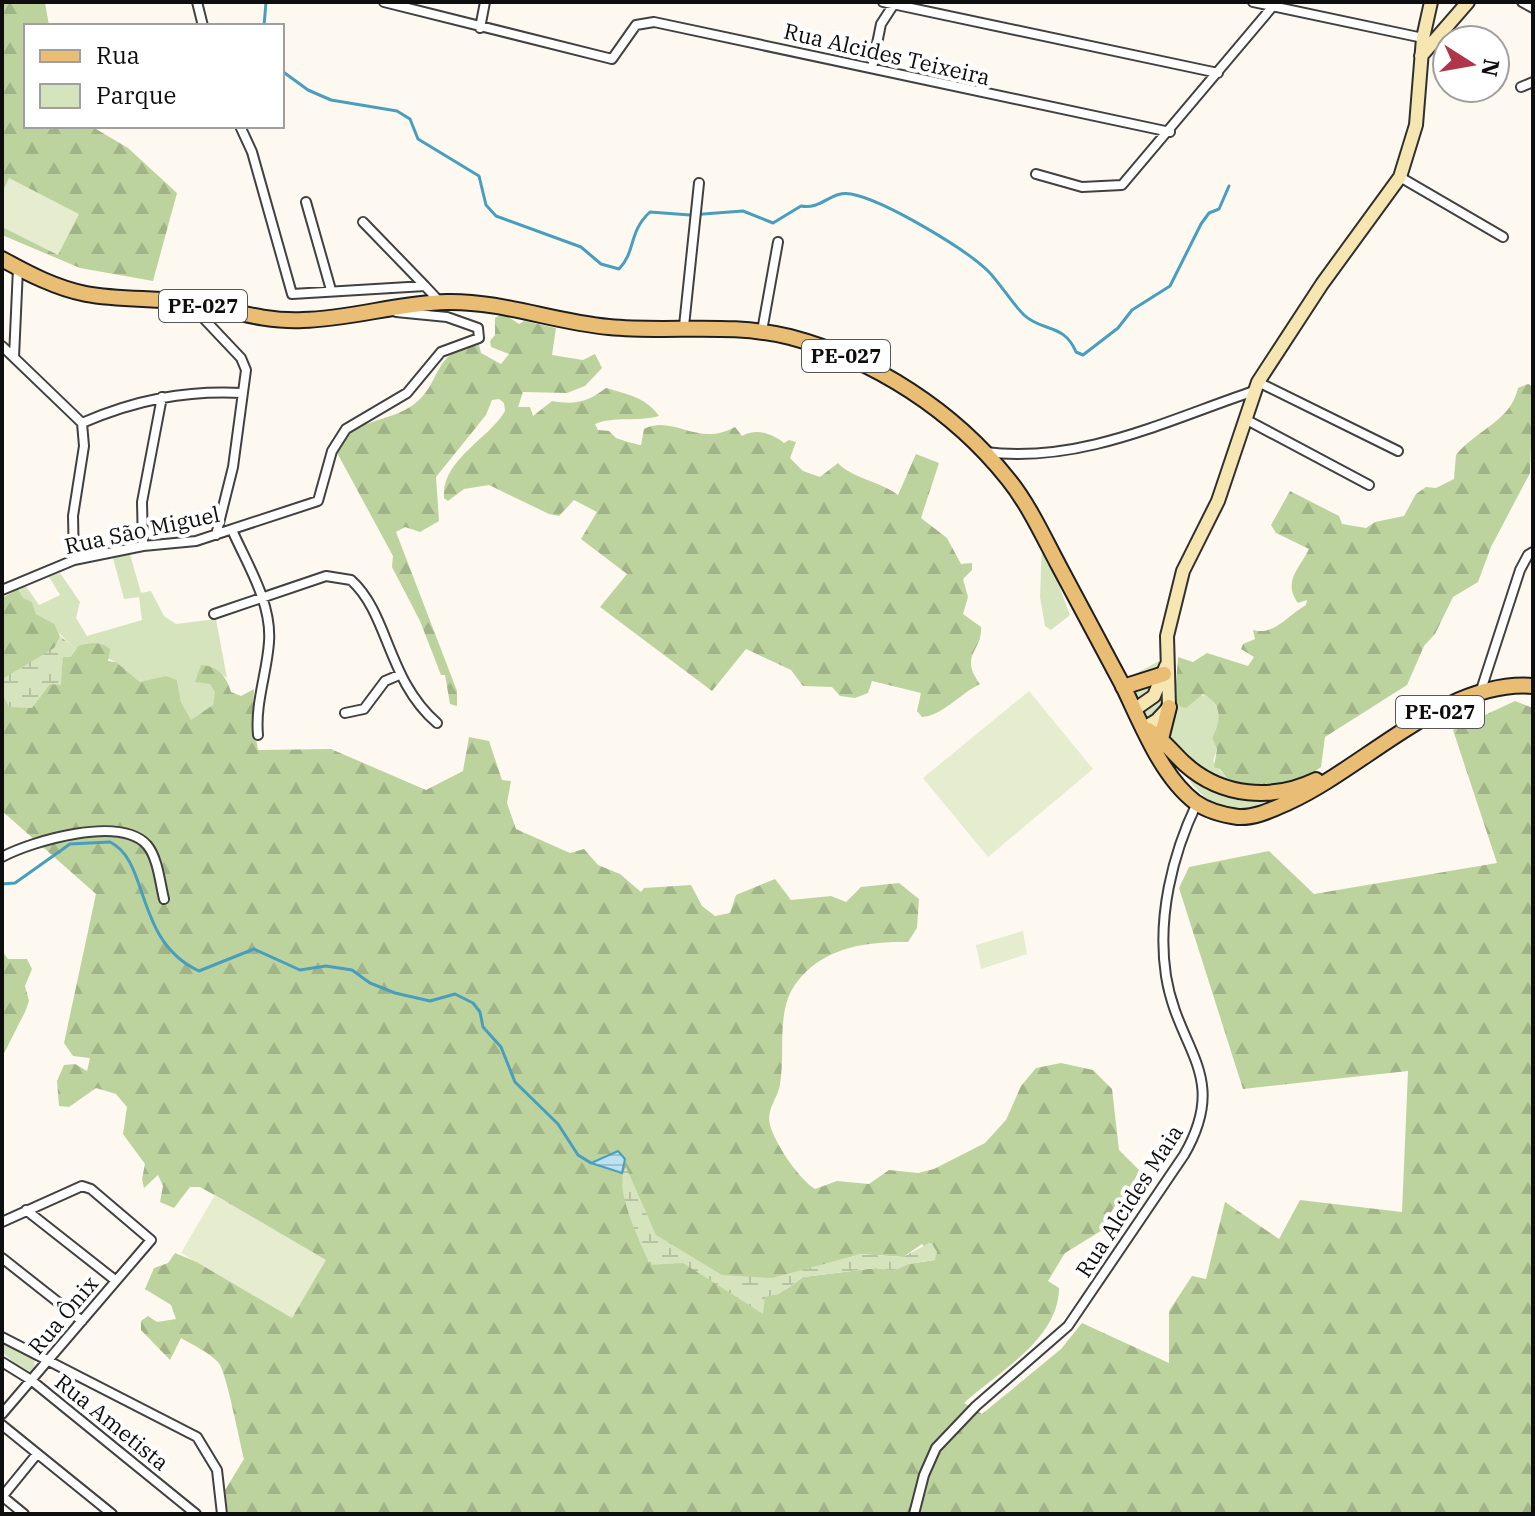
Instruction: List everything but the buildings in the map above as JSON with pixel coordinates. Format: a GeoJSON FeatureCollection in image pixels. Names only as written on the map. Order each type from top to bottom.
{"type":"FeatureCollection","features":[{"type":"Feature","properties":{"kind":"main road","name":"PE-027"},"geometry":{"type":"LineString","coordinates":[[2,259],[46,281],[88,294],[189,303],[280,320],[319,319],[440,302],[498,304],[613,328],[684,326],[762,331],[832,350],[884,373],[939,413],[984,452],[1022,497],[1171,774],[1197,803],[1225,814],[1251,817],[1310,792],[1425,720],[1479,694],[1501,688],[1533,686]]}},
{"type":"Feature","properties":{"kind":"main road"},"geometry":{"type":"LineString","coordinates":[[1123,687],[1164,674]]}},
{"type":"Feature","properties":{"kind":"main road"},"geometry":{"type":"LineString","coordinates":[[1161,739],[1169,707]]}},
{"type":"Feature","properties":{"kind":"main road","name":"PE-027"},"geometry":{"type":"LineString","coordinates":[[1144,728],[1161,739],[1202,777],[1228,789],[1256,794],[1282,792],[1310,783],[1356,761]]}},
{"type":"Feature","properties":{"kind":"street"},"geometry":{"type":"LineString","coordinates":[[197,2],[202,24]]}},
{"type":"Feature","properties":{"kind":"street"},"geometry":{"type":"LineString","coordinates":[[384,2],[480,28],[485,2]]}},
{"type":"Feature","properties":{"kind":"street"},"geometry":{"type":"LineString","coordinates":[[417,12],[419,2]]}},
{"type":"Feature","properties":{"kind":"street"},"geometry":{"type":"LineString","coordinates":[[883,2],[1218,73]]}},
{"type":"Feature","properties":{"kind":"street"},"geometry":{"type":"LineString","coordinates":[[1253,2],[1423,38]]}},
{"type":"Feature","properties":{"kind":"street"},"geometry":{"type":"LineString","coordinates":[[1144,728],[1169,707],[1168,656],[1172,605],[1183,571],[1218,501],[1256,386],[1322,284],[1400,177],[1416,125],[1423,38],[1431,2]]}},
{"type":"Feature","properties":{"kind":"street"},"geometry":{"type":"LineString","coordinates":[[1421,56],[1468,2]]}},
{"type":"Feature","properties":{"kind":"street"},"geometry":{"type":"LineString","coordinates":[[1522,2],[1533,8]]}},
{"type":"Feature","properties":{"kind":"street"},"geometry":{"type":"LineString","coordinates":[[872,68],[881,24],[894,4]]}},
{"type":"Feature","properties":{"kind":"street"},"geometry":{"type":"LineString","coordinates":[[1036,174],[1082,187],[1122,185],[1170,132],[1273,6]]}},
{"type":"Feature","properties":{"kind":"street","name":"Rua Alcides Teixeira"},"geometry":{"type":"LineString","coordinates":[[480,28],[612,59],[636,25],[654,22],[1170,132]]}},
{"type":"Feature","properties":{"kind":"street"},"geometry":{"type":"LineString","coordinates":[[1521,87],[1533,82]]}},
{"type":"Feature","properties":{"kind":"street"},"geometry":{"type":"LineString","coordinates":[[241,128],[252,152],[292,294],[425,286]]}},
{"type":"Feature","properties":{"kind":"street"},"geometry":{"type":"LineString","coordinates":[[1400,177],[1503,237]]}},
{"type":"Feature","properties":{"kind":"street"},"geometry":{"type":"LineString","coordinates":[[684,326],[699,183]]}},
{"type":"Feature","properties":{"kind":"street"},"geometry":{"type":"LineString","coordinates":[[306,202],[331,290]]}},
{"type":"Feature","properties":{"kind":"street"},"geometry":{"type":"LineString","coordinates":[[363,222],[440,302]]}},
{"type":"Feature","properties":{"kind":"street"},"geometry":{"type":"LineString","coordinates":[[762,331],[778,242]]}},
{"type":"Feature","properties":{"kind":"street"},"geometry":{"type":"LineString","coordinates":[[14,357],[18,268]]}},
{"type":"Feature","properties":{"kind":"street"},"geometry":{"type":"LineString","coordinates":[[189,303],[244,364],[246,377],[233,467],[216,535]]}},
{"type":"Feature","properties":{"kind":"street","name":"Rua São Miguel"},"geometry":{"type":"LineString","coordinates":[[2,590],[74,560],[143,546],[196,541],[318,501],[332,451],[346,429],[407,393],[441,352],[479,338],[478,328],[466,322],[381,310]]}},
{"type":"Feature","properties":{"kind":"street"},"geometry":{"type":"LineString","coordinates":[[2,346],[82,423],[84,446],[74,501],[74,560]]}},
{"type":"Feature","properties":{"kind":"street"},"geometry":{"type":"LineString","coordinates":[[984,452],[1025,455],[1075,452],[1256,386],[1398,451]]}},
{"type":"Feature","properties":{"kind":"street"},"geometry":{"type":"LineString","coordinates":[[82,423],[162,397],[198,391],[243,393]]}},
{"type":"Feature","properties":{"kind":"street"},"geometry":{"type":"LineString","coordinates":[[143,546],[142,502],[162,397]]}},
{"type":"Feature","properties":{"kind":"street"},"geometry":{"type":"LineString","coordinates":[[1245,419],[1369,485]]}},
{"type":"Feature","properties":{"kind":"street"},"geometry":{"type":"LineString","coordinates":[[232,530],[268,616],[270,638],[258,710],[258,735]]}},
{"type":"Feature","properties":{"kind":"street"},"geometry":{"type":"LineString","coordinates":[[1479,694],[1520,570],[1533,552]]}},
{"type":"Feature","properties":{"kind":"street"},"geometry":{"type":"LineString","coordinates":[[214,614],[326,576],[351,580],[367,601],[412,698],[437,723]]}},
{"type":"Feature","properties":{"kind":"street"},"geometry":{"type":"LineString","coordinates":[[1134,710],[1154,696],[1168,656]]}},
{"type":"Feature","properties":{"kind":"street"},"geometry":{"type":"LineString","coordinates":[[345,713],[364,709],[380,686],[399,675]]}},
{"type":"Feature","properties":{"kind":"street","name":"Rua Alcides Maia"},"geometry":{"type":"LineString","coordinates":[[914,1514],[924,1475],[936,1448],[976,1406],[1068,1326],[1184,1155],[1197,1129],[1203,1110],[1202,1079],[1174,1009],[1164,957],[1173,868],[1197,803]]}},
{"type":"Feature","properties":{"kind":"street"},"geometry":{"type":"LineString","coordinates":[[2,857],[21,847],[60,836],[113,833],[131,837],[144,842],[151,851],[164,899]]}},
{"type":"Feature","properties":{"kind":"street","name":"Rua Ônix"},"geometry":{"type":"LineString","coordinates":[[2,1414],[151,1240],[91,1189],[82,1186],[26,1210]]}},
{"type":"Feature","properties":{"kind":"street"},"geometry":{"type":"LineString","coordinates":[[2,1222],[26,1210],[115,1280]]}},
{"type":"Feature","properties":{"kind":"street"},"geometry":{"type":"LineString","coordinates":[[2,1258],[82,1321]]}},
{"type":"Feature","properties":{"kind":"street"},"geometry":{"type":"LineString","coordinates":[[2,1337],[197,1437],[217,1470],[222,1514]]}},
{"type":"Feature","properties":{"kind":"street","name":"Rua Ametista"},"geometry":{"type":"LineString","coordinates":[[2,1362],[31,1380],[196,1514]]}},
{"type":"Feature","properties":{"kind":"street"},"geometry":{"type":"LineString","coordinates":[[2,1425],[112,1514]]}},
{"type":"Feature","properties":{"kind":"street"},"geometry":{"type":"LineString","coordinates":[[24,1514],[2,1497],[37,1454]]}},
{"type":"Feature","properties":{"kind":"green space"},"geometry":{"type":"Polygon","coordinates":[[[2,2],[45,2],[49,24],[24,24],[24,128],[94,128],[128,148],[177,193],[153,281],[80,268],[2,235],[2,2]]]}},
{"type":"Feature","properties":{"kind":"green space"},"geometry":{"type":"Polygon","coordinates":[[[9,178],[79,214],[58,255],[2,227],[2,192],[9,178]]]}},
{"type":"Feature","properties":{"kind":"green space"},"geometry":{"type":"Polygon","coordinates":[[[503,313],[519,324],[524,321],[556,328],[552,355],[583,360],[595,354],[602,368],[585,386],[567,393],[523,392],[518,407],[530,407],[533,416],[552,401],[580,401],[606,388],[642,401],[659,416],[595,424],[598,430],[609,431],[618,439],[641,445],[644,429],[655,425],[709,434],[735,427],[742,436],[753,432],[764,433],[784,443],[789,440],[796,442],[790,458],[803,471],[820,477],[838,463],[898,495],[916,454],[939,463],[921,518],[947,538],[961,564],[972,563],[972,570],[963,579],[968,597],[963,614],[981,627],[979,642],[971,659],[980,684],[937,713],[922,717],[917,711],[921,693],[872,681],[868,693],[855,698],[840,696],[832,687],[803,686],[791,670],[746,649],[712,691],[600,607],[627,574],[581,539],[597,512],[574,500],[559,516],[549,514],[489,485],[464,489],[448,501],[444,498],[450,472],[505,411],[504,403],[499,399],[492,400],[486,415],[436,477],[439,521],[420,532],[405,527],[396,532],[457,691],[457,706],[450,704],[445,675],[441,675],[420,621],[392,567],[393,556],[335,449],[335,441],[356,428],[413,405],[453,353],[479,345],[481,353],[501,364],[509,354],[491,347],[490,341],[495,335],[495,318],[503,313]]]}},
{"type":"Feature","properties":{"kind":"green space"},"geometry":{"type":"Polygon","coordinates":[[[1528,384],[1533,386],[1530,473],[1491,547],[1478,582],[1453,597],[1435,634],[1424,646],[1407,685],[1325,737],[1321,767],[1311,774],[1278,785],[1231,784],[1220,769],[1214,767],[1217,749],[1212,738],[1219,719],[1214,702],[1203,694],[1186,708],[1179,706],[1175,698],[1178,657],[1193,662],[1207,653],[1248,666],[1254,657],[1241,649],[1243,644],[1255,639],[1253,630],[1268,630],[1306,605],[1307,600],[1298,603],[1292,581],[1309,549],[1276,533],[1271,525],[1290,491],[1339,516],[1342,524],[1366,528],[1375,522],[1404,516],[1416,494],[1426,487],[1436,488],[1454,479],[1456,455],[1501,417],[1518,388],[1528,384]]]}},
{"type":"Feature","properties":{"kind":"green space"},"geometry":{"type":"Polygon","coordinates":[[[1042,541],[1070,615],[1051,630],[1045,626],[1040,597],[1042,541]]]}},
{"type":"Feature","properties":{"kind":"green space"},"geometry":{"type":"Polygon","coordinates":[[[130,554],[141,593],[151,591],[164,616],[176,624],[216,619],[227,678],[210,666],[210,684],[216,691],[213,705],[192,723],[181,702],[177,680],[140,682],[116,662],[79,646],[76,649],[36,614],[32,602],[23,599],[18,589],[25,585],[39,605],[60,595],[49,577],[60,573],[80,602],[76,618],[87,636],[142,620],[139,597],[124,599],[113,558],[130,554]]]}},
{"type":"Feature","properties":{"kind":"green space"},"geometry":{"type":"Polygon","coordinates":[[[18,589],[23,598],[32,602],[36,614],[54,624],[60,636],[58,641],[74,652],[78,646],[103,645],[110,649],[108,661],[116,662],[140,682],[166,676],[177,680],[181,702],[191,720],[213,705],[215,692],[210,684],[195,682],[201,665],[221,673],[231,692],[241,696],[254,689],[253,720],[258,750],[331,749],[426,790],[463,771],[469,737],[489,741],[502,780],[511,781],[507,803],[516,829],[570,853],[584,849],[598,865],[620,874],[641,892],[644,888],[691,885],[702,906],[715,916],[730,913],[736,895],[775,879],[791,900],[831,896],[846,902],[861,887],[899,883],[919,899],[917,928],[908,942],[862,945],[833,954],[808,970],[790,993],[784,1018],[780,1084],[769,1119],[777,1142],[795,1169],[815,1189],[837,1181],[869,1184],[889,1170],[918,1173],[934,1169],[985,1143],[1006,1120],[1021,1086],[1036,1068],[1061,1063],[1093,1070],[1112,1089],[1119,1150],[1139,1170],[1110,1213],[1104,1229],[1065,1253],[1048,1281],[1059,1288],[1056,1306],[1038,1339],[964,1403],[982,1414],[1061,1349],[1082,1323],[1169,1363],[1169,1311],[1192,1276],[1206,1279],[1225,1202],[1279,1239],[1300,1200],[1402,1212],[1408,1071],[1243,1089],[1179,888],[1189,867],[1269,851],[1314,894],[1497,863],[1453,730],[1515,701],[1533,708],[1533,1514],[228,1514],[225,1490],[244,1459],[221,1368],[210,1355],[181,1338],[170,1360],[141,1330],[141,1321],[148,1316],[157,1322],[176,1319],[171,1305],[145,1289],[154,1268],[168,1263],[175,1253],[197,1262],[225,1201],[200,1187],[190,1187],[174,1208],[160,1202],[163,1186],[158,1175],[144,1188],[145,1164],[123,1134],[127,1107],[116,1094],[96,1088],[69,1107],[59,1106],[57,1081],[64,1065],[75,1064],[87,1071],[90,1058],[73,1056],[64,1043],[96,894],[2,811],[2,598],[18,589]],[[922,1244],[903,1257],[861,1254],[782,1277],[785,1290],[803,1277],[876,1268],[893,1271],[908,1264],[935,1260],[922,1244]]]}},
{"type":"Feature","properties":{"kind":"green space"},"geometry":{"type":"Polygon","coordinates":[[[60,636],[76,649],[71,657],[63,657],[61,685],[50,684],[32,708],[9,707],[2,694],[4,678],[54,648],[60,636]]]}},
{"type":"Feature","properties":{"kind":"green space"},"geometry":{"type":"Polygon","coordinates":[[[1168,656],[1170,677],[1159,746],[1124,680],[1168,656]]]}},
{"type":"Feature","properties":{"kind":"green space"},"geometry":{"type":"Polygon","coordinates":[[[1175,685],[1175,698],[1208,695],[1216,706],[1219,721],[1212,738],[1217,749],[1213,761],[1231,784],[1201,772],[1170,739],[1175,685]]]}},
{"type":"Feature","properties":{"kind":"green space"},"geometry":{"type":"Polygon","coordinates":[[[1029,691],[1093,769],[988,857],[923,778],[1029,691]]]}},
{"type":"Feature","properties":{"kind":"green space"},"geometry":{"type":"Polygon","coordinates":[[[1181,768],[1206,785],[1232,795],[1260,799],[1290,798],[1252,813],[1236,812],[1208,800],[1181,768]]]}},
{"type":"Feature","properties":{"kind":"green space"},"geometry":{"type":"Polygon","coordinates":[[[1023,931],[1027,954],[981,969],[976,945],[1023,931]]]}},
{"type":"Feature","properties":{"kind":"green space"},"geometry":{"type":"Polygon","coordinates":[[[2,951],[8,959],[27,959],[32,969],[25,986],[29,1001],[2,1057],[2,951]]]}},
{"type":"Feature","properties":{"kind":"green space"},"geometry":{"type":"Polygon","coordinates":[[[626,1167],[656,1235],[722,1275],[772,1278],[861,1254],[903,1257],[931,1242],[937,1252],[935,1260],[908,1264],[893,1271],[876,1268],[803,1277],[779,1294],[765,1297],[763,1314],[683,1263],[650,1265],[625,1201],[623,1176],[626,1167]]]}},
{"type":"Feature","properties":{"kind":"green space"},"geometry":{"type":"Polygon","coordinates":[[[215,1195],[326,1260],[292,1318],[181,1253],[215,1195]]]}},
{"type":"Feature","properties":{"kind":"green space"},"geometry":{"type":"Polygon","coordinates":[[[2,1342],[34,1359],[35,1371],[28,1375],[2,1352],[2,1342]]]}},
{"type":"Feature","properties":{"kind":"water"},"geometry":{"type":"Polygon","coordinates":[[[618,1151],[625,1159],[622,1173],[591,1163],[618,1151]]]}},
{"type":"Feature","properties":{"kind":"waterway"},"geometry":{"type":"LineString","coordinates":[[264,24],[266,2]]}},
{"type":"Feature","properties":{"kind":"waterway"},"geometry":{"type":"LineString","coordinates":[[284,72],[308,90],[331,100],[397,111],[410,119],[418,139],[479,176],[486,205],[496,216],[581,247],[601,264],[619,269],[628,256],[638,227],[650,212],[690,215],[743,211],[773,223],[801,206],[815,205],[838,195],[851,194],[865,198],[903,215],[978,262],[1024,315],[1065,336],[1076,352],[1083,355],[1118,328],[1132,310],[1170,286],[1201,224],[1209,213],[1219,209],[1229,186]]}},
{"type":"Feature","properties":{"kind":"waterway"},"geometry":{"type":"LineString","coordinates":[[2,884],[15,883],[70,844],[110,842],[123,852],[132,866],[163,941],[178,958],[199,971],[254,949],[300,970],[326,966],[352,970],[370,983],[395,993],[430,1001],[455,994],[473,1003],[480,1012],[483,1027],[501,1047],[515,1082],[558,1124],[578,1155],[591,1163]]}}]}
